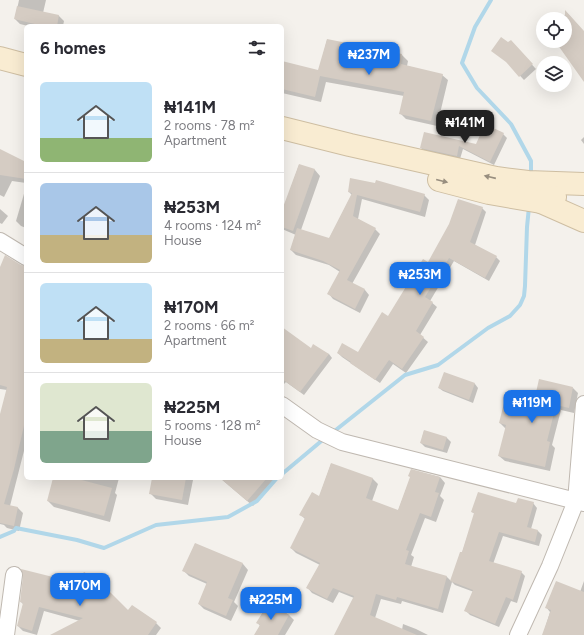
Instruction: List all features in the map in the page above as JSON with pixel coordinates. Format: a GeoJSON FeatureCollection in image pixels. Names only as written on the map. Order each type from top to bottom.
{"type":"FeatureCollection","features":[{"type":"Feature","properties":{"kind":"street"},"geometry":{"type":"LineString","coordinates":[[0,58],[24,64]]}},
{"type":"Feature","properties":{"kind":"street"},"geometry":{"type":"LineString","coordinates":[[0,72],[24,78]]}},
{"type":"Feature","properties":{"kind":"street"},"geometry":{"type":"LineString","coordinates":[[284,128],[496,178],[534,193],[584,221]]}},
{"type":"Feature","properties":{"kind":"street"},"geometry":{"type":"LineString","coordinates":[[284,142],[489,193],[534,193],[584,185]]}},
{"type":"Feature","properties":{"kind":"street"},"geometry":{"type":"LineString","coordinates":[[0,241],[24,255]]}},
{"type":"Feature","properties":{"kind":"street"},"geometry":{"type":"LineString","coordinates":[[518,635],[580,502],[584,404]]}},
{"type":"Feature","properties":{"kind":"street"},"geometry":{"type":"LineString","coordinates":[[284,406],[317,430],[342,442],[580,502]]}},
{"type":"Feature","properties":{"kind":"street"},"geometry":{"type":"LineString","coordinates":[[6,635],[14,575]]}},
{"type":"Feature","properties":{"kind":"building"},"geometry":{"type":"Polygon","coordinates":[[[17,6],[59,15],[57,24],[35,24],[14,19],[17,6]]]}},
{"type":"Feature","properties":{"kind":"building"},"geometry":{"type":"Polygon","coordinates":[[[572,18],[584,31],[584,82],[572,65],[572,56],[566,56],[560,48],[572,48],[572,18]]]}},
{"type":"Feature","properties":{"kind":"building"},"geometry":{"type":"Polygon","coordinates":[[[501,37],[508,42],[511,40],[533,64],[519,77],[506,62],[491,51],[501,37]]]}},
{"type":"Feature","properties":{"kind":"building"},"geometry":{"type":"Polygon","coordinates":[[[327,39],[402,54],[401,64],[443,74],[431,121],[399,114],[404,92],[320,76],[315,97],[284,89],[284,62],[318,70],[327,39]]]}},
{"type":"Feature","properties":{"kind":"building"},"geometry":{"type":"Polygon","coordinates":[[[485,124],[504,133],[490,162],[459,146],[457,156],[420,148],[424,132],[476,144],[485,124]]]}},
{"type":"Feature","properties":{"kind":"building"},"geometry":{"type":"Polygon","coordinates":[[[0,149],[24,161],[24,179],[0,175],[0,149]]]}},
{"type":"Feature","properties":{"kind":"building"},"geometry":{"type":"Polygon","coordinates":[[[299,164],[315,169],[293,231],[284,228],[284,205],[299,164]]]}},
{"type":"Feature","properties":{"kind":"building"},"geometry":{"type":"Polygon","coordinates":[[[350,178],[375,183],[376,180],[425,194],[420,212],[357,195],[353,216],[376,228],[347,280],[365,289],[355,309],[327,294],[340,270],[323,261],[290,250],[297,228],[329,238],[352,193],[348,192],[350,178]]]}},
{"type":"Feature","properties":{"kind":"building"},"geometry":{"type":"Polygon","coordinates":[[[458,199],[483,207],[470,242],[497,256],[485,278],[449,258],[425,297],[433,302],[416,331],[424,337],[402,369],[389,360],[375,380],[337,353],[342,343],[358,352],[382,312],[388,316],[423,259],[428,262],[449,224],[458,199]]]}},
{"type":"Feature","properties":{"kind":"building"},"geometry":{"type":"Polygon","coordinates":[[[5,255],[24,266],[24,426],[4,504],[18,507],[14,526],[0,523],[0,414],[7,387],[0,385],[0,267],[5,255]]]}},
{"type":"Feature","properties":{"kind":"building"},"geometry":{"type":"Polygon","coordinates":[[[284,328],[311,348],[313,344],[329,354],[300,392],[284,380],[284,328]]]}},
{"type":"Feature","properties":{"kind":"building"},"geometry":{"type":"Polygon","coordinates":[[[444,372],[475,383],[469,400],[438,388],[444,372]]]}},
{"type":"Feature","properties":{"kind":"building"},"geometry":{"type":"Polygon","coordinates":[[[539,379],[573,387],[569,408],[556,405],[547,441],[550,442],[545,467],[498,456],[506,425],[499,423],[505,399],[533,406],[539,379]]]}},
{"type":"Feature","properties":{"kind":"building"},"geometry":{"type":"Polygon","coordinates":[[[424,430],[447,437],[443,450],[420,443],[424,430]]]}},
{"type":"Feature","properties":{"kind":"building"},"geometry":{"type":"Polygon","coordinates":[[[331,463],[373,478],[366,498],[398,510],[410,477],[408,476],[411,469],[440,477],[435,492],[439,493],[431,517],[420,513],[406,550],[409,551],[405,564],[447,576],[438,609],[397,597],[396,600],[376,594],[370,615],[417,635],[334,635],[354,596],[333,588],[327,599],[306,588],[320,563],[290,548],[305,518],[299,515],[312,492],[319,496],[331,463]]]}},
{"type":"Feature","properties":{"kind":"building"},"geometry":{"type":"Polygon","coordinates":[[[52,480],[82,480],[112,488],[104,516],[47,501],[52,480]]]}},
{"type":"Feature","properties":{"kind":"building"},"geometry":{"type":"Polygon","coordinates":[[[152,480],[186,480],[182,500],[149,494],[152,480]]]}},
{"type":"Feature","properties":{"kind":"building"},"geometry":{"type":"Polygon","coordinates":[[[222,480],[265,480],[247,501],[222,480]]]}},
{"type":"Feature","properties":{"kind":"building"},"geometry":{"type":"Polygon","coordinates":[[[478,492],[516,503],[518,498],[534,502],[527,527],[538,530],[535,542],[499,532],[489,561],[522,571],[513,600],[506,597],[495,624],[464,611],[473,590],[450,581],[460,552],[462,552],[474,513],[471,512],[478,492]]]}},
{"type":"Feature","properties":{"kind":"building"},"geometry":{"type":"Polygon","coordinates":[[[195,543],[243,563],[228,598],[233,600],[226,616],[198,604],[207,582],[182,571],[195,543]]]}},
{"type":"Feature","properties":{"kind":"building"},"geometry":{"type":"Polygon","coordinates":[[[21,569],[77,583],[84,572],[99,581],[128,610],[132,605],[157,622],[148,635],[50,635],[83,618],[39,607],[32,631],[17,626],[23,603],[20,602],[23,576],[21,569]]]}},
{"type":"Feature","properties":{"kind":"building"},"geometry":{"type":"Polygon","coordinates":[[[556,581],[584,592],[584,635],[542,635],[551,610],[545,608],[556,581]]]}},
{"type":"Feature","properties":{"kind":"building"},"geometry":{"type":"Polygon","coordinates":[[[269,602],[289,615],[278,635],[254,635],[260,625],[256,623],[269,602]]]}},
{"type":"Feature","properties":{"kind":"waterway"},"geometry":{"type":"LineString","coordinates":[[491,0],[475,27],[462,63],[477,88],[511,124],[531,161],[531,176]]}},
{"type":"Feature","properties":{"kind":"waterway"},"geometry":{"type":"LineString","coordinates":[[332,433],[405,375],[438,365],[488,328],[510,316],[520,305],[524,296],[525,286],[529,207]]}},
{"type":"Feature","properties":{"kind":"waterway"},"geometry":{"type":"LineString","coordinates":[[284,472],[325,438]]}},
{"type":"Feature","properties":{"kind":"waterway"},"geometry":{"type":"LineString","coordinates":[[0,537],[14,531],[16,528],[77,540],[104,548],[156,525],[228,517],[257,501],[275,480]]}}]}
